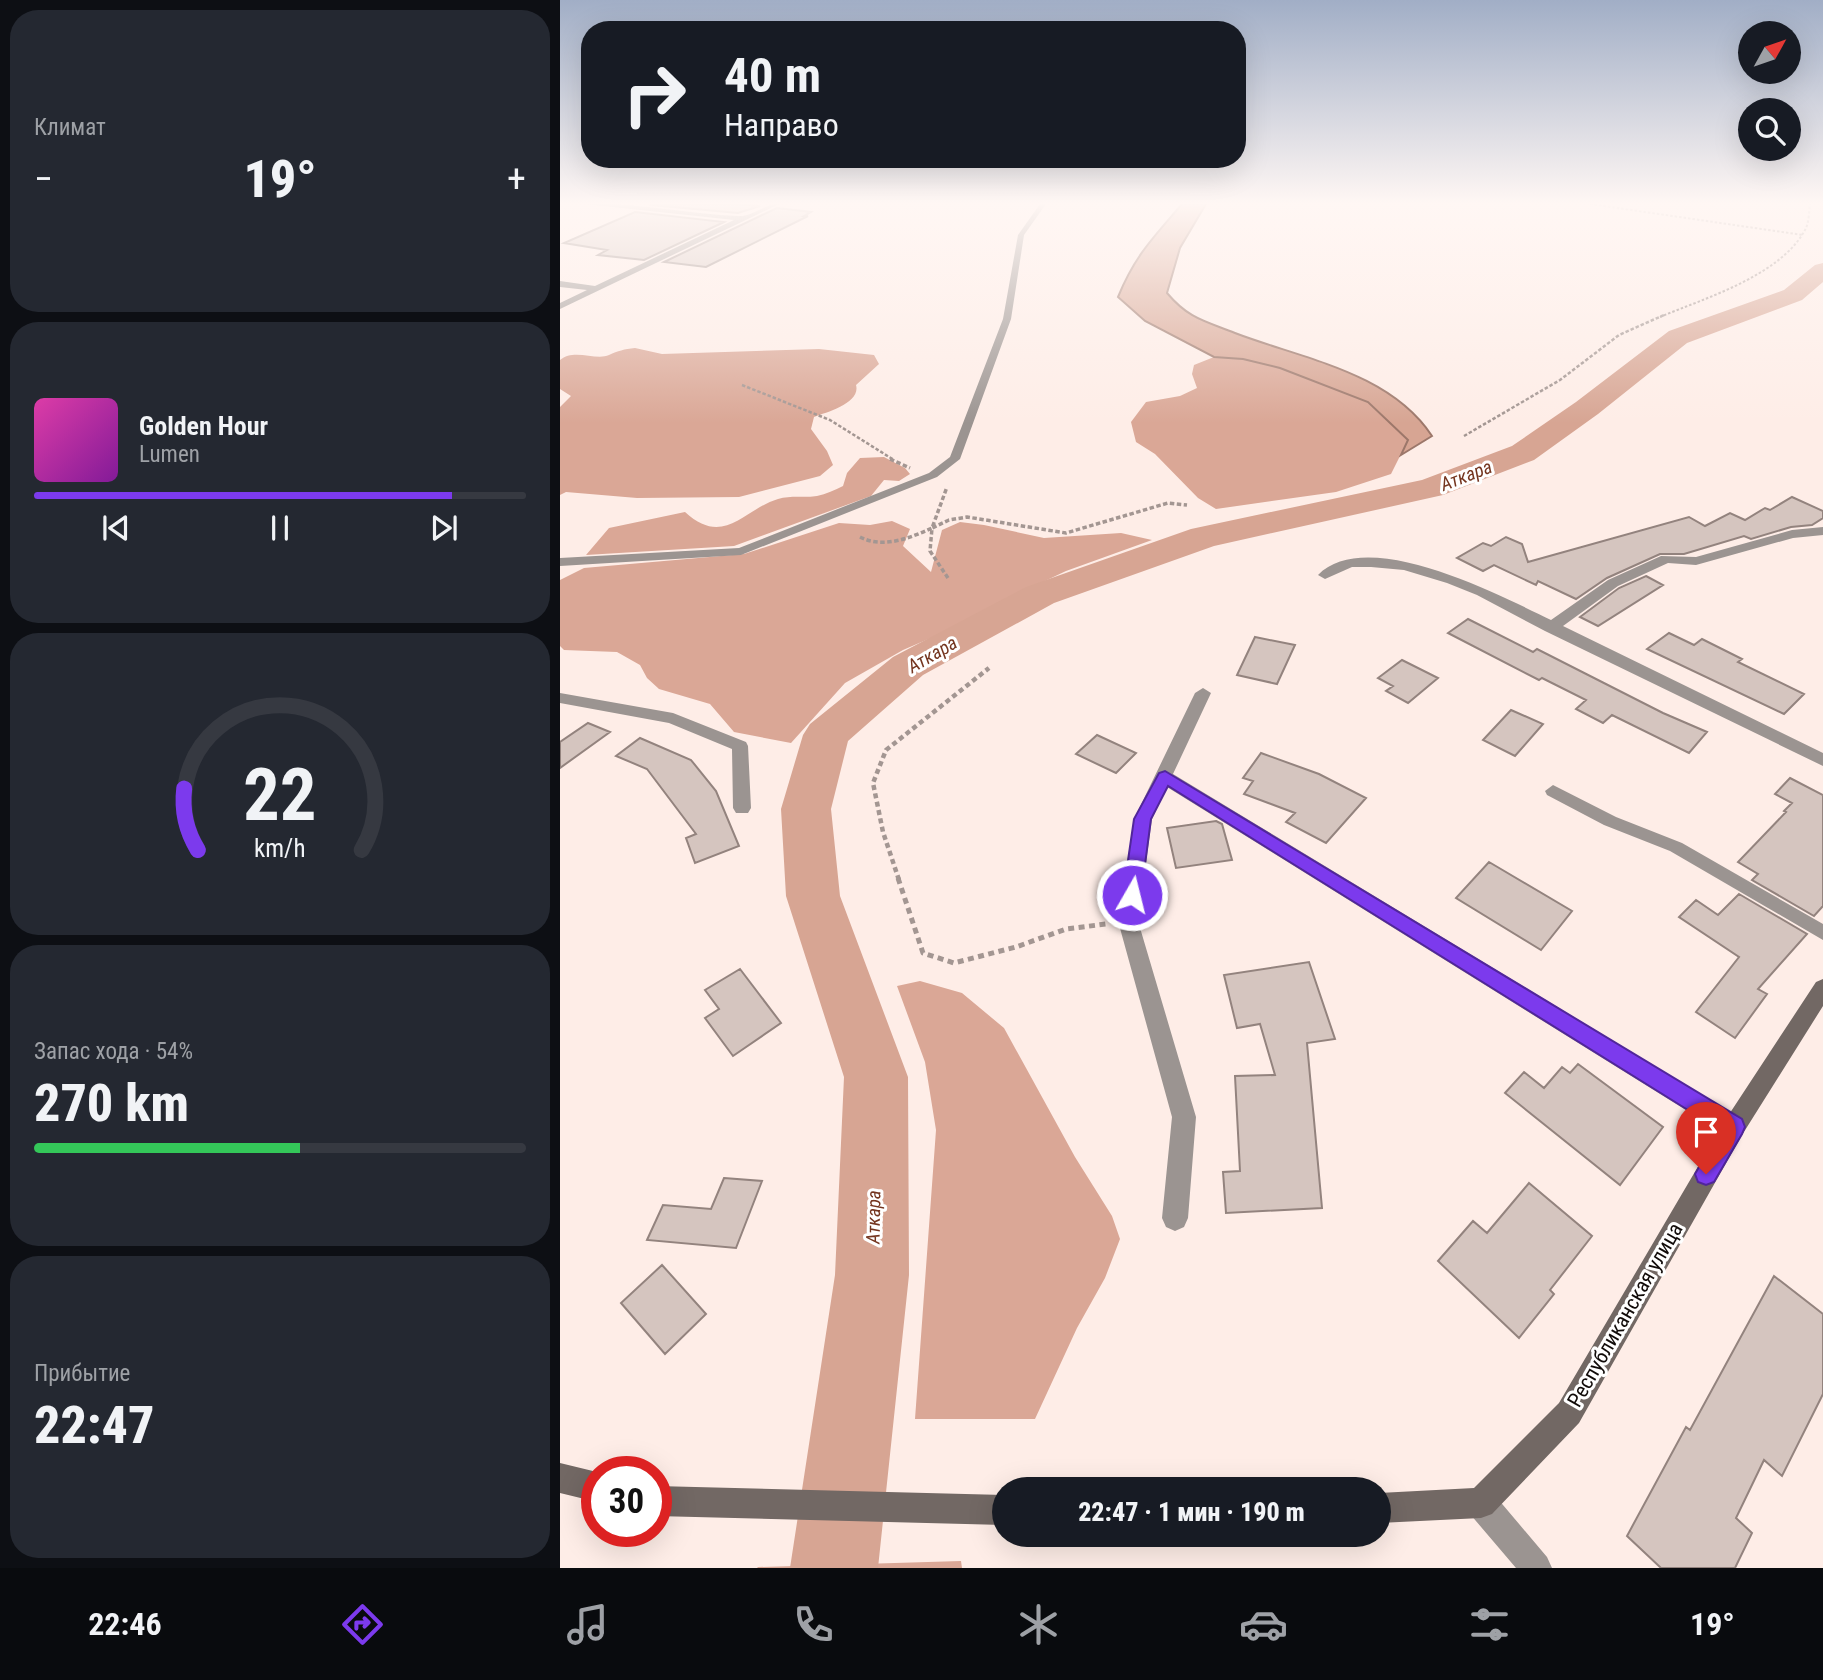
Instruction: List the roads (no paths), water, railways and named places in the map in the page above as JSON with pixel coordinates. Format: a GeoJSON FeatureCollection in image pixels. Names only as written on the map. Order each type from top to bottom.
{"type":"FeatureCollection","features":[{"type":"Feature","properties":{"kind":"street"},"geometry":{"type":"LineString","coordinates":[[560,306],[622,277]]}},
{"type":"Feature","properties":{"kind":"street"},"geometry":{"type":"LineString","coordinates":[[560,284],[598,289]]}},
{"type":"Feature","properties":{"kind":"street"},"geometry":{"type":"LineString","coordinates":[[1550,628],[1613,583],[1666,559],[1696,561],[1792,534],[1823,531]]}},
{"type":"Feature","properties":{"kind":"street"},"geometry":{"type":"LineString","coordinates":[[1325,575],[1353,562],[1392,565],[1441,576],[1482,592],[1550,628],[1823,760]]}},
{"type":"Feature","properties":{"kind":"street"},"geometry":{"type":"LineString","coordinates":[[1175,1218],[1184,1116],[1128,921],[1143,819],[1203,693]]}},
{"type":"Feature","properties":{"kind":"street"},"geometry":{"type":"LineString","coordinates":[[560,698],[673,719],[740,746],[741,808]]}},
{"type":"Feature","properties":{"kind":"street"},"geometry":{"type":"LineString","coordinates":[[1165,777],[1734,1127]]}},
{"type":"Feature","properties":{"kind":"street","name":"Республиканская улица"},"geometry":{"type":"LineString","coordinates":[[1481,1503],[1569,1413],[1734,1127],[1823,988]]}},
{"type":"Feature","properties":{"kind":"street"},"geometry":{"type":"LineString","coordinates":[[560,1478],[581,1483]]}},
{"type":"Feature","properties":{"kind":"street"},"geometry":{"type":"LineString","coordinates":[[672,1501],[992,1510]]}},
{"type":"Feature","properties":{"kind":"street"},"geometry":{"type":"LineString","coordinates":[[1391,1507],[1481,1503],[1536,1568]]}},
{"type":"Feature","properties":{"kind":"lane"},"geometry":{"type":"LineString","coordinates":[[560,562],[741,551],[933,475],[955,459],[1007,319],[1014,277]]}},
{"type":"Feature","properties":{"kind":"lane"},"geometry":{"type":"LineString","coordinates":[[1553,791],[1610,821],[1676,848],[1823,933]]}},
{"type":"Feature","properties":{"kind":"waterway","name":"Аткара"},"geometry":{"type":"LineString","coordinates":[[834,1568],[872,1275],[876,1077],[813,896],[806,809],[826,735],[908,666],[1040,595],[1204,537],[1431,488],[1523,453],[1587,408],[1678,337],[1793,295],[1814,277]]}}]}
